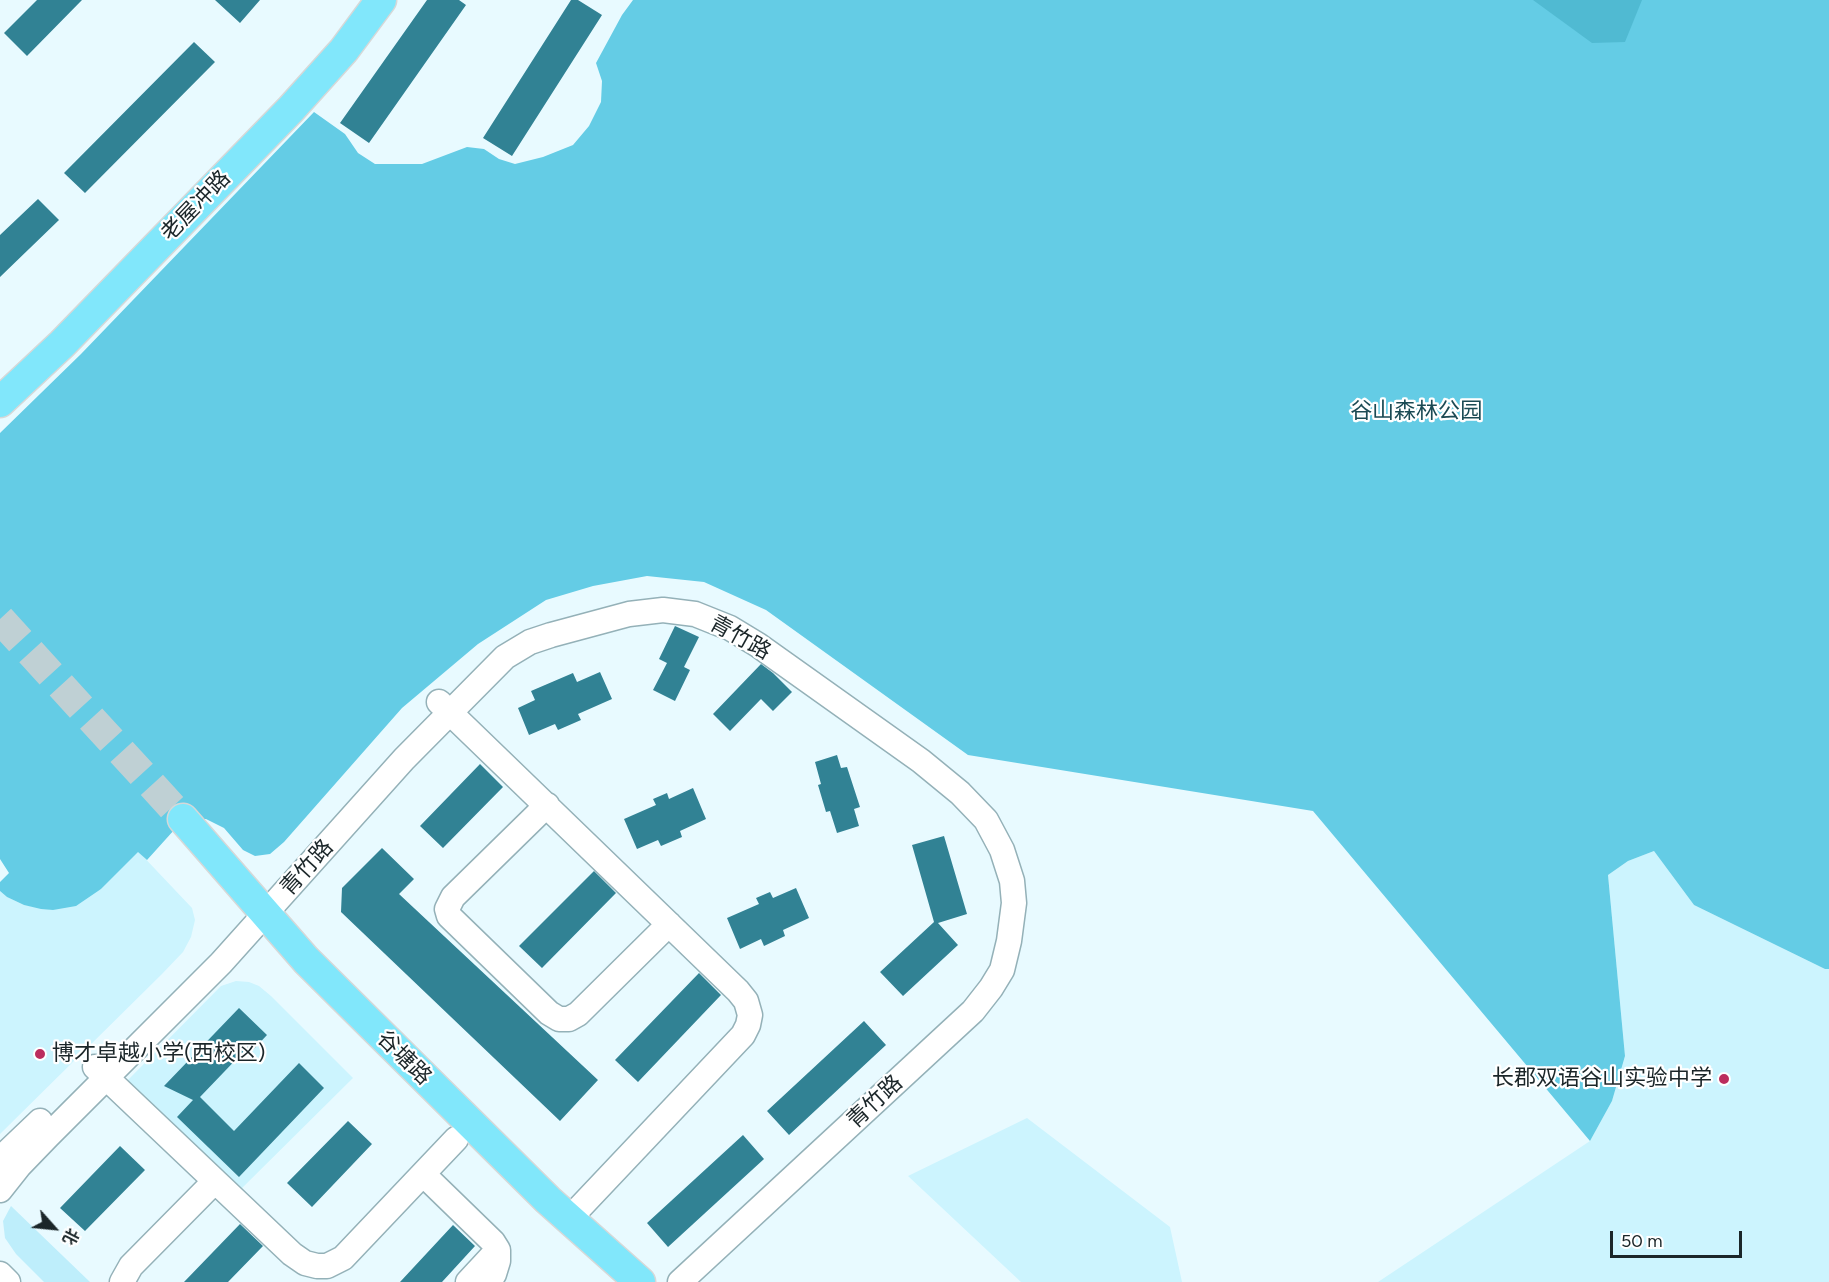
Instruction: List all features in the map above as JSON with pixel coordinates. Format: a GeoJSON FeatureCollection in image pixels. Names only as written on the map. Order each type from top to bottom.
{"type":"FeatureCollection","features":[{"type":"Feature","properties":{"kind":"main road","name":"老屋冲路"},"geometry":{"type":"LineString","coordinates":[[0,376],[162,215],[267,105],[330,38],[358,0]]}},
{"type":"Feature","properties":{"kind":"main road","name":"老屋冲路"},"geometry":{"type":"LineString","coordinates":[[0,402],[62,344],[291,109],[344,50],[381,0]]}},
{"type":"Feature","properties":{"kind":"main road","name":"谷塘路"},"geometry":{"type":"LineString","coordinates":[[177,826],[254,915],[292,973],[523,1205],[610,1282]]}},
{"type":"Feature","properties":{"kind":"main road","name":"谷塘路"},"geometry":{"type":"LineString","coordinates":[[254,915],[306,960],[569,1219],[640,1282]]}},
{"type":"Feature","properties":{"kind":"street","name":"青竹路"},"geometry":{"type":"LineString","coordinates":[[0,1190],[101,1073],[210,953],[254,915],[404,759],[445,707],[500,653],[526,637],[629,608],[663,603],[696,608],[734,622],[926,756],[965,788],[991,816],[1009,849],[1018,879],[1020,904],[1008,973],[978,1016],[689,1282]]}},
{"type":"Feature","properties":{"kind":"street","name":"青竹路"},"geometry":{"type":"LineString","coordinates":[[445,707],[505,657],[530,642],[551,634],[629,614],[663,610],[695,614],[730,628],[758,645],[921,761],[960,793],[986,820],[1002,850],[1012,881],[1014,903],[1002,970],[992,988],[964,1019],[680,1282]]}},
{"type":"Feature","properties":{"kind":"street"},"geometry":{"type":"LineString","coordinates":[[445,707],[746,1001],[750,1015],[743,1035],[569,1219]]}},
{"type":"Feature","properties":{"kind":"street"},"geometry":{"type":"LineString","coordinates":[[547,805],[453,897],[447,909],[449,916],[549,1013],[569,1020],[578,1014],[669,924]]}},
{"type":"Feature","properties":{"kind":"street"},"geometry":{"type":"LineString","coordinates":[[101,1073],[298,1259],[317,1266],[327,1266],[343,1258],[456,1139]]}},
{"type":"Feature","properties":{"kind":"street","name":"青竹路"},"geometry":{"type":"LineString","coordinates":[[0,1159],[101,1073]]}},
{"type":"Feature","properties":{"kind":"street"},"geometry":{"type":"LineString","coordinates":[[423,1174],[493,1242],[498,1250],[498,1261],[489,1282]]}},
{"type":"Feature","properties":{"kind":"street"},"geometry":{"type":"LineString","coordinates":[[122,1282],[131,1266],[215,1181]]}},
{"type":"Feature","properties":{"kind":"street"},"geometry":{"type":"LineString","coordinates":[[468,1282],[498,1250]]}},
{"type":"Feature","properties":{"kind":"street"},"geometry":{"type":"LineString","coordinates":[[0,1274],[8,1282]]}},
{"type":"Feature","properties":{"kind":"shaded area"},"geometry":{"type":"Polygon","coordinates":[[[1533,0],[1642,0],[1625,42],[1592,43],[1533,0]]]}},
{"type":"Feature","properties":{"kind":"shaded area","name":"博才卓越小学(西校区)"},"geometry":{"type":"Polygon","coordinates":[[[138,851],[192,908],[195,920],[191,937],[183,952],[162,974],[0,1134],[0,891],[24,905],[53,910],[101,889],[138,851]]]}},
{"type":"Feature","properties":{"kind":"shaded area","name":"长郡双语谷山实验中学"},"geometry":{"type":"Polygon","coordinates":[[[1654,851],[1694,905],[1829,969],[1829,1282],[1378,1282],[1590,1141],[1612,1101],[1625,1056],[1608,875],[1628,861],[1654,851]]]}},
{"type":"Feature","properties":{"kind":"shaded area"},"geometry":{"type":"Polygon","coordinates":[[[236,981],[259,986],[353,1078],[237,1193],[125,1083],[221,986],[236,981]]]}},
{"type":"Feature","properties":{"kind":"shaded area"},"geometry":{"type":"Polygon","coordinates":[[[1027,1118],[1170,1227],[1182,1282],[1021,1282],[908,1176],[1027,1118]]]}},
{"type":"Feature","properties":{"kind":"shaded area"},"geometry":{"type":"Polygon","coordinates":[[[11,1206],[90,1282],[44,1282],[16,1254],[5,1238],[3,1221],[11,1206]]]}},
{"type":"Feature","properties":{"kind":"green space","name":"谷山森林公园"},"geometry":{"type":"Polygon","coordinates":[[[633,0],[1829,0],[1829,969],[1694,905],[1654,851],[1628,861],[1608,875],[1625,1056],[1612,1101],[1590,1141],[1313,811],[968,755],[766,610],[704,582],[647,576],[593,586],[546,600],[478,644],[402,708],[284,842],[270,854],[255,856],[243,850],[224,828],[206,819],[184,819],[147,860],[138,852],[101,889],[76,906],[53,910],[41,909],[24,905],[7,897],[0,891],[0,882],[9,873],[0,859],[0,433],[81,354],[314,112],[345,134],[358,153],[375,164],[422,164],[467,147],[484,149],[499,159],[515,164],[543,157],[573,145],[589,126],[601,102],[602,81],[596,63],[622,15],[633,0]]]}},
{"type":"Feature","properties":{"kind":"building"},"geometry":{"type":"Polygon","coordinates":[[[37,0],[82,0],[27,56],[4,33],[37,0]]]}},
{"type":"Feature","properties":{"kind":"building"},"geometry":{"type":"Polygon","coordinates":[[[215,0],[260,0],[240,23],[215,0]]]}},
{"type":"Feature","properties":{"kind":"building"},"geometry":{"type":"Polygon","coordinates":[[[427,0],[459,0],[466,5],[369,143],[340,123],[427,0]]]}},
{"type":"Feature","properties":{"kind":"building"},"geometry":{"type":"Polygon","coordinates":[[[571,0],[578,0],[602,15],[512,156],[483,138],[571,0]]]}},
{"type":"Feature","properties":{"kind":"building"},"geometry":{"type":"Polygon","coordinates":[[[194,42],[215,62],[85,193],[64,173],[194,42]]]}},
{"type":"Feature","properties":{"kind":"building"},"geometry":{"type":"Polygon","coordinates":[[[38,199],[59,220],[0,277],[0,235],[38,199]]]}},
{"type":"Feature","properties":{"kind":"building"},"geometry":{"type":"Polygon","coordinates":[[[675,626],[699,637],[684,667],[690,670],[675,701],[653,690],[667,663],[659,659],[675,626]]]}},
{"type":"Feature","properties":{"kind":"building"},"geometry":{"type":"Polygon","coordinates":[[[761,664],[792,692],[773,711],[761,699],[730,731],[713,714],[761,664]]]}},
{"type":"Feature","properties":{"kind":"building"},"geometry":{"type":"Polygon","coordinates":[[[600,672],[612,699],[578,714],[581,720],[558,730],[555,724],[529,735],[518,708],[535,700],[531,691],[573,673],[577,682],[600,672]]]}},
{"type":"Feature","properties":{"kind":"building"},"geometry":{"type":"Polygon","coordinates":[[[837,755],[841,768],[847,767],[860,807],[854,809],[859,826],[837,833],[830,811],[826,812],[818,785],[821,784],[815,762],[837,755]]]}},
{"type":"Feature","properties":{"kind":"building"},"geometry":{"type":"Polygon","coordinates":[[[480,764],[503,787],[443,848],[420,826],[480,764]]]}},
{"type":"Feature","properties":{"kind":"building"},"geometry":{"type":"Polygon","coordinates":[[[693,788],[706,819],[680,831],[682,837],[661,846],[658,840],[637,849],[624,819],[656,805],[653,799],[667,793],[669,799],[693,788]]]}},
{"type":"Feature","properties":{"kind":"building"},"geometry":{"type":"Polygon","coordinates":[[[944,836],[967,914],[938,923],[958,945],[903,996],[880,972],[934,922],[912,845],[944,836]]]}},
{"type":"Feature","properties":{"kind":"building"},"geometry":{"type":"Polygon","coordinates":[[[382,848],[414,879],[399,894],[598,1080],[560,1121],[341,912],[342,888],[382,848]]]}},
{"type":"Feature","properties":{"kind":"building"},"geometry":{"type":"Polygon","coordinates":[[[594,871],[616,893],[542,968],[519,946],[594,871]]]}},
{"type":"Feature","properties":{"kind":"building"},"geometry":{"type":"Polygon","coordinates":[[[796,888],[809,918],[783,930],[785,936],[764,946],[761,939],[740,949],[727,918],[759,904],[756,898],[770,892],[773,898],[796,888]]]}},
{"type":"Feature","properties":{"kind":"building"},"geometry":{"type":"Polygon","coordinates":[[[699,973],[721,995],[638,1082],[615,1060],[699,973]]]}},
{"type":"Feature","properties":{"kind":"building"},"geometry":{"type":"Polygon","coordinates":[[[239,1008],[267,1035],[251,1052],[247,1048],[200,1097],[234,1131],[299,1063],[324,1088],[239,1177],[177,1117],[193,1100],[164,1086],[239,1008]]]}},
{"type":"Feature","properties":{"kind":"building"},"geometry":{"type":"Polygon","coordinates":[[[864,1021],[886,1045],[789,1135],[767,1111],[864,1021]]]}},
{"type":"Feature","properties":{"kind":"building"},"geometry":{"type":"Polygon","coordinates":[[[348,1121],[372,1144],[312,1207],[287,1183],[348,1121]]]}},
{"type":"Feature","properties":{"kind":"building"},"geometry":{"type":"Polygon","coordinates":[[[743,1135],[764,1159],[668,1247],[647,1223],[743,1135]]]}},
{"type":"Feature","properties":{"kind":"building"},"geometry":{"type":"Polygon","coordinates":[[[120,1146],[145,1170],[85,1231],[60,1208],[120,1146]]]}},
{"type":"Feature","properties":{"kind":"building"},"geometry":{"type":"Polygon","coordinates":[[[240,1224],[263,1246],[228,1282],[184,1282],[240,1224]]]}},
{"type":"Feature","properties":{"kind":"building"},"geometry":{"type":"Polygon","coordinates":[[[453,1225],[475,1246],[442,1282],[400,1282],[453,1225]]]}},
{"type":"Feature","properties":{"kind":"tunnel"},"geometry":{"type":"LineString","coordinates":[[0,619],[183,819]]}},
{"type":"Feature","properties":{"kind":"place","name":"博才卓越小学(西校区)"},"geometry":{"type":"Point","coordinates":[40,1054]}},
{"type":"Feature","properties":{"kind":"place","name":"长郡双语谷山实验中学"},"geometry":{"type":"Point","coordinates":[1724,1079]}}]}
